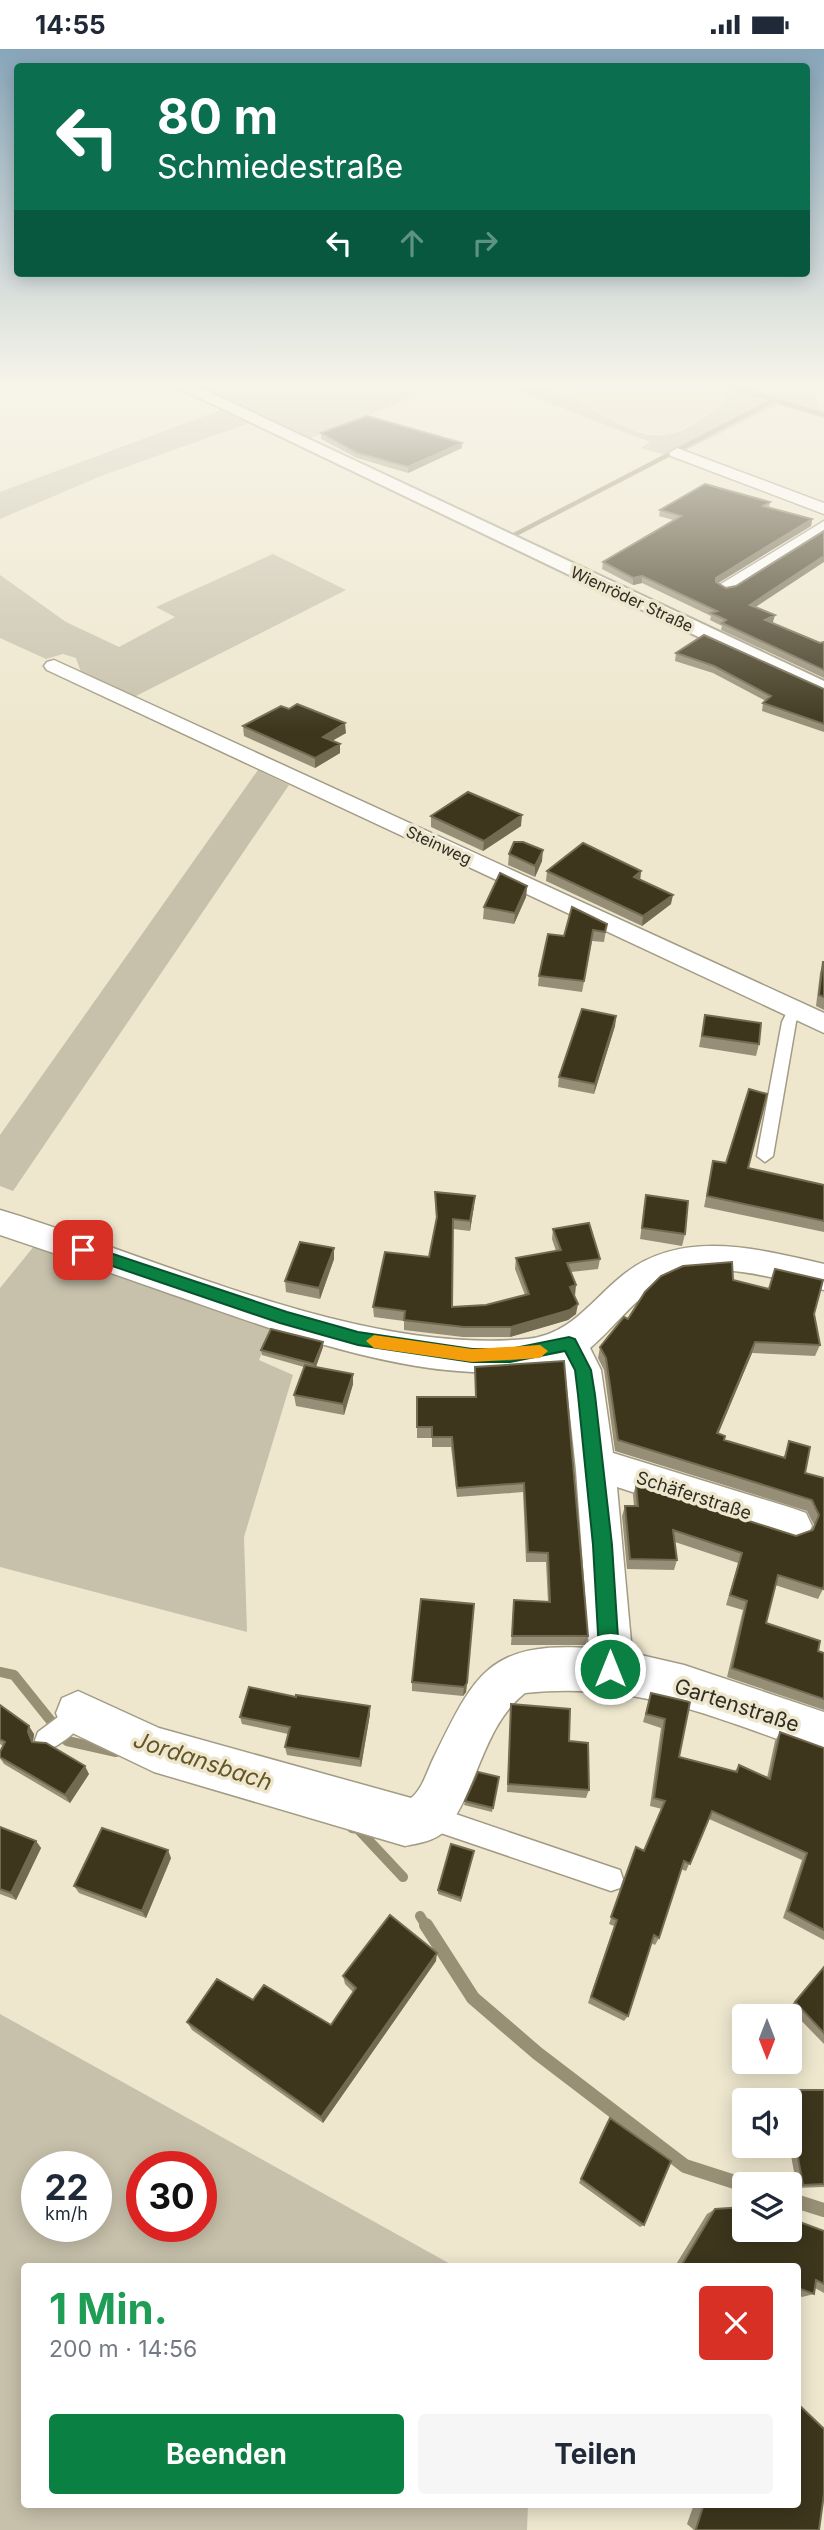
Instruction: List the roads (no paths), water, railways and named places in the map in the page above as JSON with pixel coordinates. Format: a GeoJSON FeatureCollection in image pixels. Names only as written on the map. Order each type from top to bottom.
{"type":"FeatureCollection","features":[{"type":"Feature","properties":{"kind":"main road","name":"Wienröder Straße"},"geometry":{"type":"LineString","coordinates":[[423,500],[824,690]]}},
{"type":"Feature","properties":{"kind":"street"},"geometry":{"type":"LineString","coordinates":[[800,500],[824,509]]}},
{"type":"Feature","properties":{"kind":"street"},"geometry":{"type":"LineString","coordinates":[[726,587],[824,526]]}},
{"type":"Feature","properties":{"kind":"street","name":"Steinweg"},"geometry":{"type":"LineString","coordinates":[[54,666],[824,1024]]}},
{"type":"Feature","properties":{"kind":"street"},"geometry":{"type":"LineString","coordinates":[[0,1222],[286,1318],[358,1339],[472,1356],[510,1356],[569,1343],[649,1273],[680,1263],[713,1257],[824,1276]]}},
{"type":"Feature","properties":{"kind":"street"},"geometry":{"type":"LineString","coordinates":[[569,1343],[583,1370],[596,1470],[611,1645],[610,1669]]}},
{"type":"Feature","properties":{"kind":"street","name":"Schäferstraße"},"geometry":{"type":"LineString","coordinates":[[596,1470],[615,1470],[792,1526]]}},
{"type":"Feature","properties":{"kind":"street","name":"Gartenstraße"},"geometry":{"type":"LineString","coordinates":[[426,1816],[432,1811],[487,1703],[513,1675],[556,1668],[610,1669],[650,1677],[824,1734]]}},
{"type":"Feature","properties":{"kind":"street"},"geometry":{"type":"LineString","coordinates":[[62,1726],[154,1749],[405,1822],[426,1816]]}},
{"type":"Feature","properties":{"kind":"lane"},"geometry":{"type":"LineString","coordinates":[[765,1156],[789,1022],[794,1011]]}},
{"type":"Feature","properties":{"kind":"lane"},"geometry":{"type":"LineString","coordinates":[[426,1816],[611,1879]]}},
{"type":"Feature","properties":{"kind":"waterway"},"geometry":{"type":"LineString","coordinates":[[514,535],[582,500]]}},
{"type":"Feature","properties":{"kind":"waterway","name":"Jordansbach"},"geometry":{"type":"LineString","coordinates":[[0,1672],[14,1675],[67,1741],[116,1752]]}},
{"type":"Feature","properties":{"kind":"waterway","name":"Jordansbach"},"geometry":{"type":"LineString","coordinates":[[352,1828],[358,1829],[403,1877]]}},
{"type":"Feature","properties":{"kind":"waterway","name":"Jordansbach"},"geometry":{"type":"LineString","coordinates":[[420,1916],[427,1927]]}},
{"type":"Feature","properties":{"kind":"waterway","name":"Jordansbach"},"geometry":{"type":"LineString","coordinates":[[426,1925],[473,1998],[537,2053],[685,2166],[732,2181]]}},
{"type":"Feature","properties":{"kind":"waterway","name":"Jordansbach"},"geometry":{"type":"LineString","coordinates":[[802,2203],[824,2210]]}}]}
